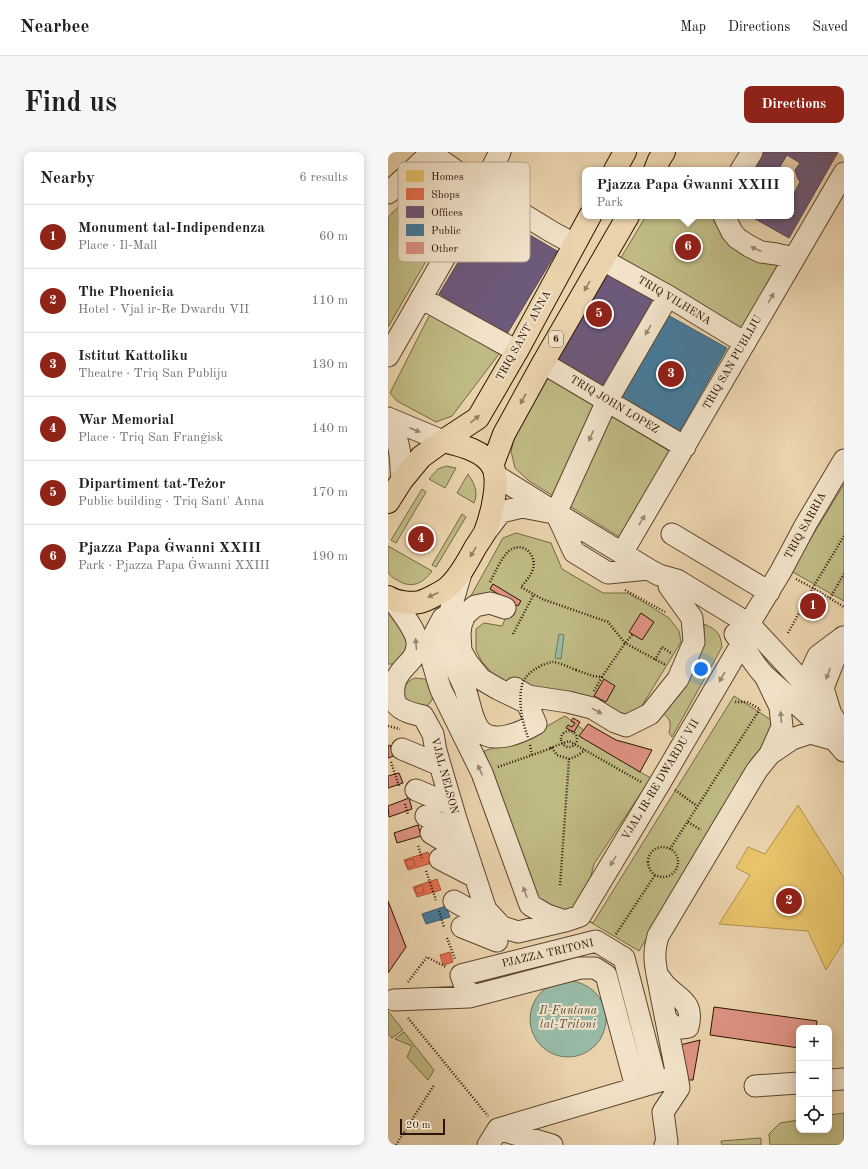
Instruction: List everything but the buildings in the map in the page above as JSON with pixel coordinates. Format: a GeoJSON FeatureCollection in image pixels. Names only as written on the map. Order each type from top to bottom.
{"type":"FeatureCollection","features":[{"type":"Feature","properties":{"kind":"highway"},"geometry":{"type":"LineString","coordinates":[[656,167],[664,152]]}},
{"type":"Feature","properties":{"kind":"highway","name":"TRIQ SANT' ANNA"},"geometry":{"type":"LineString","coordinates":[[388,502],[402,480],[421,457],[478,418],[517,351],[588,219]]}},
{"type":"Feature","properties":{"kind":"highway","name":"6"},"geometry":{"type":"LineString","coordinates":[[390,598],[405,602],[420,602],[448,587],[462,570],[484,533],[492,511],[495,495],[494,470],[504,434],[543,363],[626,219]]}},
{"type":"Feature","properties":{"kind":"highway"},"geometry":{"type":"LineString","coordinates":[[443,441],[481,454],[494,470]]}},
{"type":"Feature","properties":{"kind":"street"},"geometry":{"type":"LineString","coordinates":[[495,162],[500,152]]}},
{"type":"Feature","properties":{"kind":"street"},"geometry":{"type":"LineString","coordinates":[[743,167],[752,152]]}},
{"type":"Feature","properties":{"kind":"street"},"geometry":{"type":"LineString","coordinates":[[421,162],[430,153],[443,162]]}},
{"type":"Feature","properties":{"kind":"street","name":"TRIQ SAN PUBLIJU"},"geometry":{"type":"LineString","coordinates":[[622,553],[844,173]]}},
{"type":"Feature","properties":{"kind":"street"},"geometry":{"type":"LineString","coordinates":[[388,193],[398,183]]}},
{"type":"Feature","properties":{"kind":"street"},"geometry":{"type":"LineString","coordinates":[[530,218],[574,244]]}},
{"type":"Feature","properties":{"kind":"street"},"geometry":{"type":"LineString","coordinates":[[726,219],[737,238],[749,246],[761,252],[794,258]]}},
{"type":"Feature","properties":{"kind":"street","name":"TRIQ VILHENA"},"geometry":{"type":"LineString","coordinates":[[603,260],[668,296],[745,343]]}},
{"type":"Feature","properties":{"kind":"street"},"geometry":{"type":"LineString","coordinates":[[388,356],[442,262]]}},
{"type":"Feature","properties":{"kind":"street"},"geometry":{"type":"LineString","coordinates":[[668,296],[607,401],[556,513],[574,552],[608,573],[659,576],[677,580],[749,624],[805,684]]}},
{"type":"Feature","properties":{"kind":"street"},"geometry":{"type":"LineString","coordinates":[[421,298],[517,351]]}},
{"type":"Feature","properties":{"kind":"street","name":"TRIQ JOHN LOPEZ"},"geometry":{"type":"LineString","coordinates":[[543,363],[685,447]]}},
{"type":"Feature","properties":{"kind":"street"},"geometry":{"type":"LineString","coordinates":[[388,418],[443,441]]}},
{"type":"Feature","properties":{"kind":"street"},"geometry":{"type":"LineString","coordinates":[[388,425],[396,436],[399,444],[402,480]]}},
{"type":"Feature","properties":{"kind":"street","name":"TRIQ SARRIA"},"geometry":{"type":"LineString","coordinates":[[742,643],[749,624],[769,592],[806,524],[844,460]]}},
{"type":"Feature","properties":{"kind":"street"},"geometry":{"type":"LineString","coordinates":[[494,470],[556,513],[659,576],[729,626],[742,643],[755,665],[765,676],[795,702],[839,736]]}},
{"type":"Feature","properties":{"kind":"street"},"geometry":{"type":"LineString","coordinates":[[484,533],[501,512],[522,506],[556,513]]}},
{"type":"Feature","properties":{"kind":"street"},"geometry":{"type":"LineString","coordinates":[[672,534],[769,592]]}},
{"type":"Feature","properties":{"kind":"street"},"geometry":{"type":"LineString","coordinates":[[462,570],[444,634],[448,652],[465,690],[484,709],[493,725],[503,735],[520,732],[568,702]]}},
{"type":"Feature","properties":{"kind":"street"},"geometry":{"type":"LineString","coordinates":[[520,732],[527,703],[480,679],[461,651],[461,625],[465,615],[475,606],[490,603],[503,612],[488,613],[478,616],[471,625],[468,641],[475,658],[495,678],[528,696],[568,702],[592,708],[615,722],[626,726],[650,714],[678,679],[694,642],[692,618],[659,576]]}},
{"type":"Feature","properties":{"kind":"street","name":"TRIQ SARRIA"},"geometry":{"type":"LineString","coordinates":[[769,592],[763,614],[763,624],[775,653]]}},
{"type":"Feature","properties":{"kind":"street"},"geometry":{"type":"LineString","coordinates":[[390,598],[413,630],[417,642],[413,659],[392,684]]}},
{"type":"Feature","properties":{"kind":"street"},"geometry":{"type":"LineString","coordinates":[[452,604],[435,633],[431,646],[432,660],[440,686],[482,773],[530,905],[547,916],[572,918]]}},
{"type":"Feature","properties":{"kind":"street"},"geometry":{"type":"LineString","coordinates":[[839,736],[808,703],[805,684],[818,656],[843,636]]}},
{"type":"Feature","properties":{"kind":"street"},"geometry":{"type":"LineString","coordinates":[[839,736],[823,688],[843,636]]}},
{"type":"Feature","properties":{"kind":"street","name":"VJAL IR-RE DWARDU VII"},"geometry":{"type":"LineString","coordinates":[[572,918],[661,781],[742,643]]}},
{"type":"Feature","properties":{"kind":"street"},"geometry":{"type":"LineString","coordinates":[[775,653],[801,658],[818,656]]}},
{"type":"Feature","properties":{"kind":"street"},"geometry":{"type":"LineString","coordinates":[[422,668],[428,671],[440,686],[438,702],[430,713],[423,716],[413,714],[397,705],[392,684],[411,669],[422,668]]}},
{"type":"Feature","properties":{"kind":"street"},"geometry":{"type":"LineString","coordinates":[[665,1145],[667,1142],[663,1112],[678,1088],[678,1076],[654,955],[658,936],[757,770],[770,754],[782,727],[780,707],[765,676]]}},
{"type":"Feature","properties":{"kind":"street","name":"VJAL NELSON"},"geometry":{"type":"LineString","coordinates":[[423,716],[433,734],[448,792],[483,900],[502,927],[518,932]]}},
{"type":"Feature","properties":{"kind":"street"},"geometry":{"type":"LineString","coordinates":[[770,754],[792,739],[810,733],[839,736]]}},
{"type":"Feature","properties":{"kind":"street"},"geometry":{"type":"LineString","coordinates":[[430,832],[448,792]]}},
{"type":"Feature","properties":{"kind":"street"},"geometry":{"type":"LineString","coordinates":[[430,832],[448,792]]}},
{"type":"Feature","properties":{"kind":"street"},"geometry":{"type":"LineString","coordinates":[[430,832],[448,792]]}},
{"type":"Feature","properties":{"kind":"street"},"geometry":{"type":"LineString","coordinates":[[430,832],[448,792]]}},
{"type":"Feature","properties":{"kind":"street"},"geometry":{"type":"LineString","coordinates":[[430,832],[483,900],[518,932],[572,918]]}},
{"type":"Feature","properties":{"kind":"street"},"geometry":{"type":"LineString","coordinates":[[430,832],[483,900]]}},
{"type":"Feature","properties":{"kind":"street"},"geometry":{"type":"LineString","coordinates":[[430,832],[483,900]]}},
{"type":"Feature","properties":{"kind":"street"},"geometry":{"type":"LineString","coordinates":[[430,832],[483,900]]}},
{"type":"Feature","properties":{"kind":"street","name":"PJAZZA TRITONI"},"geometry":{"type":"LineString","coordinates":[[461,975],[596,941],[624,958],[656,1081]]}},
{"type":"Feature","properties":{"kind":"street","name":"PJAZZA TRITONI"},"geometry":{"type":"LineString","coordinates":[[394,1000],[469,997],[580,968],[595,968],[606,975],[636,1087]]}},
{"type":"Feature","properties":{"kind":"street"},"geometry":{"type":"LineString","coordinates":[[461,975],[469,997]]}},
{"type":"Feature","properties":{"kind":"street"},"geometry":{"type":"LineString","coordinates":[[493,1137],[636,1087],[678,1076]]}},
{"type":"Feature","properties":{"kind":"street"},"geometry":{"type":"LineString","coordinates":[[832,1080],[844,1079]]}},
{"type":"Feature","properties":{"kind":"street"},"geometry":{"type":"LineString","coordinates":[[755,1086],[796,1083]]}},
{"type":"Feature","properties":{"kind":"street"},"geometry":{"type":"LineString","coordinates":[[493,1137],[552,1145]]}},
{"type":"Feature","properties":{"kind":"path"},"geometry":{"type":"LineString","coordinates":[[788,633],[844,536]]}},
{"type":"Feature","properties":{"kind":"path"},"geometry":{"type":"LineString","coordinates":[[490,582],[506,554],[513,548],[523,548],[531,554],[534,563],[533,570],[521,587],[542,598],[608,622],[625,643],[664,664],[670,660]]}},
{"type":"Feature","properties":{"kind":"path"},"geometry":{"type":"LineString","coordinates":[[781,571],[844,607]]}},
{"type":"Feature","properties":{"kind":"path"},"geometry":{"type":"LineString","coordinates":[[830,598],[844,574]]}},
{"type":"Feature","properties":{"kind":"path"},"geometry":{"type":"LineString","coordinates":[[618,591],[626,590],[666,612]]}},
{"type":"Feature","properties":{"kind":"path"},"geometry":{"type":"LineString","coordinates":[[513,634],[534,594]]}},
{"type":"Feature","properties":{"kind":"path"},"geometry":{"type":"LineString","coordinates":[[520,732],[522,683],[537,666],[554,662],[594,676],[602,677],[625,643],[633,634]]}},
{"type":"Feature","properties":{"kind":"path"},"geometry":{"type":"LineString","coordinates":[[655,660],[662,647],[676,656]]}},
{"type":"Feature","properties":{"kind":"path"},"geometry":{"type":"LineString","coordinates":[[670,849],[760,709],[747,702],[734,702]]}},
{"type":"Feature","properties":{"kind":"path"},"geometry":{"type":"LineString","coordinates":[[569,731],[576,735],[577,740],[575,744],[567,748],[565,747],[561,740],[562,735],[569,731]]}},
{"type":"Feature","properties":{"kind":"path"},"geometry":{"type":"LineString","coordinates":[[494,769],[569,741],[641,783],[645,778]]}},
{"type":"Feature","properties":{"kind":"path"},"geometry":{"type":"LineString","coordinates":[[552,748],[557,755],[569,759],[578,756],[585,750]]}},
{"type":"Feature","properties":{"kind":"path"},"geometry":{"type":"LineString","coordinates":[[560,886],[569,759]]}},
{"type":"Feature","properties":{"kind":"path"},"geometry":{"type":"LineString","coordinates":[[658,847],[670,849],[675,854],[678,863],[674,872],[665,876],[655,875],[649,867],[648,858],[650,853],[658,847]]}},
{"type":"Feature","properties":{"kind":"path"},"geometry":{"type":"LineString","coordinates":[[607,948],[655,875]]}},
{"type":"Feature","properties":{"kind":"path"},"geometry":{"type":"LineString","coordinates":[[461,975],[427,957],[394,1000],[493,1137]]}},
{"type":"Feature","properties":{"kind":"path"},"geometry":{"type":"LineString","coordinates":[[396,1145],[434,1084]]}},
{"type":"Feature","properties":{"kind":"shaded area"},"geometry":{"type":"Polygon","coordinates":[[[398,207],[398,262],[426,262],[388,327],[388,217],[398,207]]]}},
{"type":"Feature","properties":{"kind":"shaded area"},"geometry":{"type":"Polygon","coordinates":[[[644,219],[723,219],[782,266],[741,334],[619,261],[644,219]]]}},
{"type":"Feature","properties":{"kind":"shaded area"},"geometry":{"type":"Polygon","coordinates":[[[430,314],[499,354],[452,416],[436,422],[397,401],[390,393],[430,314]]]}},
{"type":"Feature","properties":{"kind":"shaded area"},"geometry":{"type":"Polygon","coordinates":[[[547,376],[669,451],[621,538],[529,481],[515,468],[511,451],[515,435],[547,376]]]}},
{"type":"Feature","properties":{"kind":"shaded area"},"geometry":{"type":"Polygon","coordinates":[[[446,466],[456,468],[445,488],[429,479],[438,469],[446,466]]]}},
{"type":"Feature","properties":{"kind":"shaded area"},"geometry":{"type":"Polygon","coordinates":[[[468,474],[476,491],[474,503],[457,493],[468,474]]]}},
{"type":"Feature","properties":{"kind":"shaded area"},"geometry":{"type":"Polygon","coordinates":[[[844,484],[844,601],[791,571],[844,484]]]}},
{"type":"Feature","properties":{"kind":"shaded area"},"geometry":{"type":"Polygon","coordinates":[[[422,489],[426,492],[396,543],[391,540],[422,489]]]}},
{"type":"Feature","properties":{"kind":"shaded area"},"geometry":{"type":"Polygon","coordinates":[[[462,514],[466,517],[436,567],[432,565],[462,514]]]}},
{"type":"Feature","properties":{"kind":"shaded area"},"geometry":{"type":"Polygon","coordinates":[[[516,533],[551,543],[562,569],[603,593],[628,593],[669,618],[679,631],[681,642],[635,717],[516,689],[493,674],[482,662],[476,650],[476,629],[484,623],[502,626],[511,606],[461,611],[503,538],[516,533]]]}},
{"type":"Feature","properties":{"kind":"shaded area"},"geometry":{"type":"Polygon","coordinates":[[[388,546],[432,571],[421,582],[412,585],[402,583],[394,579],[388,572],[388,546]]]}},
{"type":"Feature","properties":{"kind":"shaded area"},"geometry":{"type":"Polygon","coordinates":[[[388,612],[396,615],[411,646],[396,664],[388,664],[388,612]]]}},
{"type":"Feature","properties":{"kind":"shaded area"},"geometry":{"type":"Polygon","coordinates":[[[704,624],[717,632],[722,647],[672,737],[669,733],[670,722],[664,714],[702,650],[704,624]]]}},
{"type":"Feature","properties":{"kind":"shaded area"},"geometry":{"type":"Polygon","coordinates":[[[415,678],[424,679],[429,682],[433,695],[432,700],[425,707],[420,708],[403,698],[405,686],[409,681],[415,678]]]}},
{"type":"Feature","properties":{"kind":"shaded area"},"geometry":{"type":"Polygon","coordinates":[[[734,696],[776,723],[639,951],[580,916],[593,923],[734,696]]]}},
{"type":"Feature","properties":{"kind":"shaded area"},"geometry":{"type":"Polygon","coordinates":[[[565,716],[640,772],[651,778],[594,864],[588,887],[573,909],[554,916],[537,910],[484,751],[528,737],[565,716]]]}},
{"type":"Feature","properties":{"kind":"shaded area"},"geometry":{"type":"Polygon","coordinates":[[[388,1011],[403,1030],[392,1038],[388,1034],[388,1011]]]}},
{"type":"Feature","properties":{"kind":"shaded area"},"geometry":{"type":"Polygon","coordinates":[[[404,1032],[434,1070],[428,1080],[407,1057],[412,1046],[395,1039],[404,1032]]]}},
{"type":"Feature","properties":{"kind":"shaded area"},"geometry":{"type":"Polygon","coordinates":[[[844,1113],[844,1145],[770,1145],[769,1134],[780,1123],[796,1120],[796,1133],[832,1133],[832,1115],[844,1113]]]}},
{"type":"Feature","properties":{"kind":"shaded area"},"geometry":{"type":"Polygon","coordinates":[[[761,1138],[761,1145],[722,1145],[721,1141],[761,1138]]]}},
{"type":"Feature","properties":{"kind":"water"},"geometry":{"type":"Polygon","coordinates":[[[559,634],[564,635],[561,659],[555,658],[559,634]]]}},
{"type":"Feature","properties":{"kind":"water","name":"Il-Funtana tat-Tritoni"},"geometry":{"type":"Polygon","coordinates":[[[568,981],[583,984],[595,992],[603,1004],[606,1019],[603,1034],[595,1046],[583,1054],[568,1057],[553,1054],[541,1046],[533,1034],[530,1019],[533,1004],[541,992],[553,984],[568,981]]]}},
{"type":"Feature","properties":{"kind":"place","name":"Pjazza Papa Ġwanni XXIII"},"geometry":{"type":"Point","coordinates":[688,247]}},
{"type":"Feature","properties":{"kind":"place","name":"Dipartiment tat-Teżor"},"geometry":{"type":"Point","coordinates":[599,314]}},
{"type":"Feature","properties":{"kind":"place","name":"Istitut Kattoliku"},"geometry":{"type":"Point","coordinates":[671,374]}},
{"type":"Feature","properties":{"kind":"place","name":"War Memorial"},"geometry":{"type":"Point","coordinates":[421,539]}},
{"type":"Feature","properties":{"kind":"place","name":"Monument tal-Indipendenza"},"geometry":{"type":"Point","coordinates":[813,606]}},
{"type":"Feature","properties":{"kind":"place","name":"The Phoenicia"},"geometry":{"type":"Point","coordinates":[789,901]}}]}
